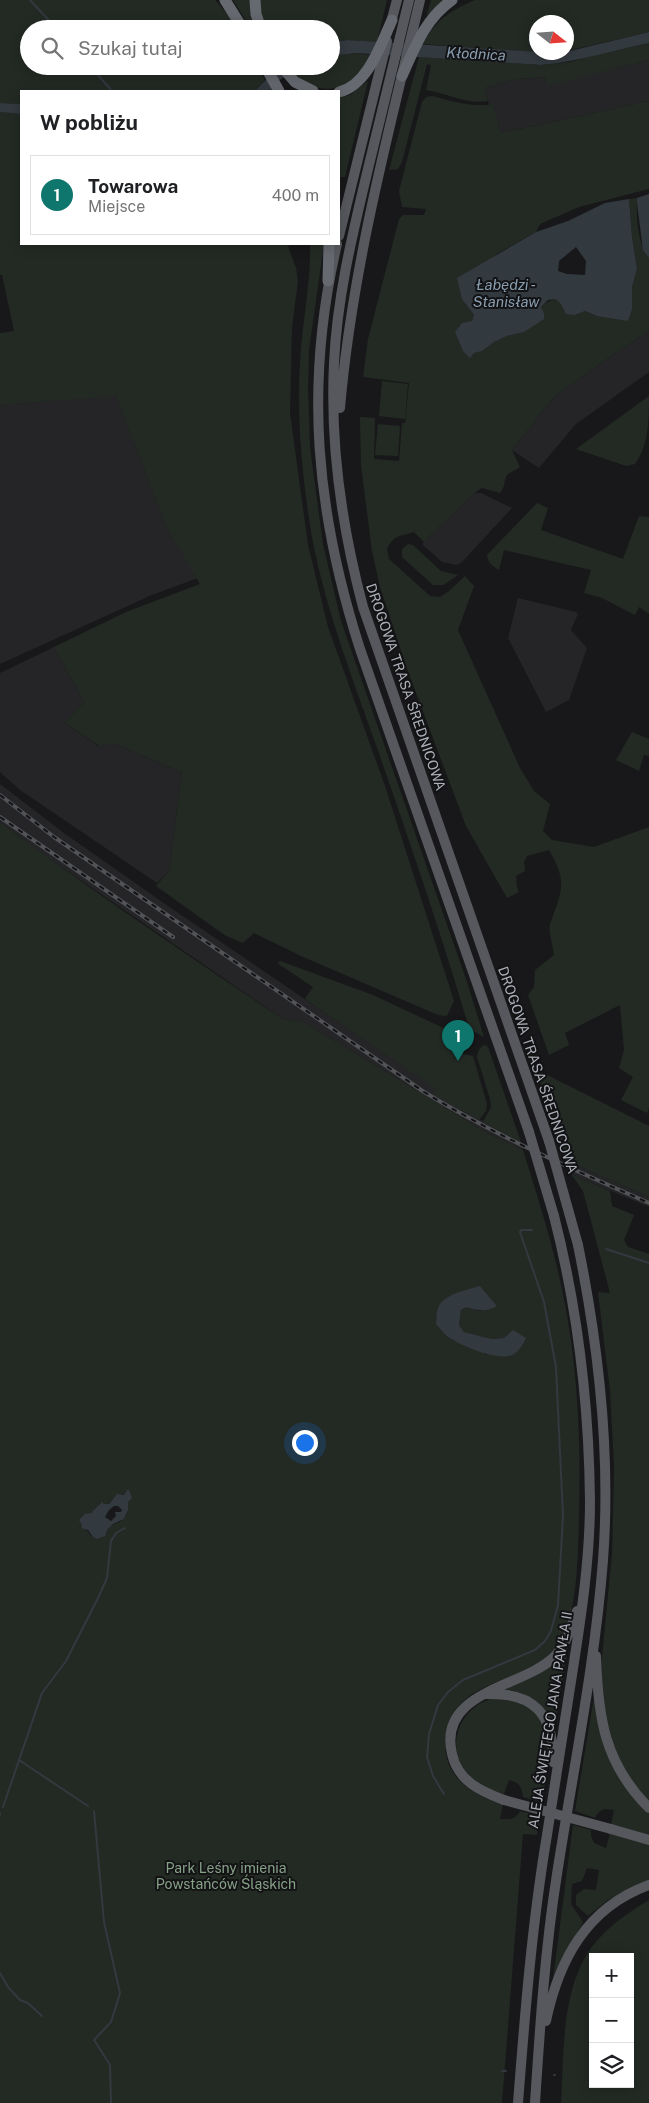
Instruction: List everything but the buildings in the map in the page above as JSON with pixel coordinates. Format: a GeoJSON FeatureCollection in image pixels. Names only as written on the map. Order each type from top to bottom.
{"type":"FeatureCollection","features":[{"type":"Feature","properties":{"kind":"highway"},"geometry":{"type":"LineString","coordinates":[[225,0],[237,20]]}},
{"type":"Feature","properties":{"kind":"highway"},"geometry":{"type":"LineString","coordinates":[[255,0],[258,20]]}},
{"type":"Feature","properties":{"kind":"highway"},"geometry":{"type":"LineString","coordinates":[[402,76],[423,30],[442,7],[452,0]]}},
{"type":"Feature","properties":{"kind":"highway"},"geometry":{"type":"LineString","coordinates":[[340,92],[351,86],[362,76],[372,61],[392,20]]}},
{"type":"Feature","properties":{"kind":"highway"},"geometry":{"type":"LineString","coordinates":[[270,75],[278,90]]}},
{"type":"Feature","properties":{"kind":"highway"},"geometry":{"type":"LineString","coordinates":[[289,75],[295,82],[311,90]]}},
{"type":"Feature","properties":{"kind":"highway"},"geometry":{"type":"LineString","coordinates":[[328,281],[329,245]]}},
{"type":"Feature","properties":{"kind":"main road"},"geometry":{"type":"LineString","coordinates":[[340,232],[397,0]]}},
{"type":"Feature","properties":{"kind":"main road","name":"DROGOWA TRASA ŚREDNICOWA"},"geometry":{"type":"LineString","coordinates":[[409,0],[352,236],[342,287],[334,363],[336,454],[348,540],[363,606],[549,1141],[578,1244],[599,1367],[604,1431],[604,1528],[595,1633]]}},
{"type":"Feature","properties":{"kind":"main road"},"geometry":{"type":"LineString","coordinates":[[336,454],[344,364],[364,238],[420,0]]}},
{"type":"Feature","properties":{"kind":"main road","name":"DROGOWA TRASA ŚREDNICOWA"},"geometry":{"type":"LineString","coordinates":[[337,245],[328,281],[322,325],[317,412],[322,484],[339,579],[360,649],[528,1132],[561,1242],[579,1341]]}},
{"type":"Feature","properties":{"kind":"main road","name":"ALEJA ŚWIĘTEGO JANA PAWŁA II"},"geometry":{"type":"LineString","coordinates":[[518,2103],[534,1928],[584,1592],[590,1502],[588,1433],[579,1341]]}},
{"type":"Feature","properties":{"kind":"main road"},"geometry":{"type":"LineString","coordinates":[[584,1592],[564,1644],[554,1657],[542,1666],[471,1701],[457,1717],[451,1735],[451,1752],[456,1766],[465,1780],[481,1790],[504,1800],[649,1840]]}},
{"type":"Feature","properties":{"kind":"main road"},"geometry":{"type":"LineString","coordinates":[[595,1633],[598,1697],[602,1726],[608,1748],[626,1782],[649,1808]]}},
{"type":"Feature","properties":{"kind":"main road"},"geometry":{"type":"LineString","coordinates":[[535,2103],[544,1978],[556,1876],[595,1633]]}},
{"type":"Feature","properties":{"kind":"main road"},"geometry":{"type":"LineString","coordinates":[[485,1694],[502,1693],[521,1698],[530,1703],[544,1717],[550,1732],[553,1752],[552,1801]]}},
{"type":"Feature","properties":{"kind":"main road"},"geometry":{"type":"LineString","coordinates":[[538,2056],[557,1981],[577,1941],[597,1916],[610,1905],[649,1885]]}},
{"type":"Feature","properties":{"kind":"shaded area"},"geometry":{"type":"Polygon","coordinates":[[[649,60],[649,101],[501,133],[493,105],[489,105],[485,88],[517,79],[545,77],[547,85],[649,60]]]}},
{"type":"Feature","properties":{"kind":"shaded area"},"geometry":{"type":"Polygon","coordinates":[[[649,331],[649,372],[576,424],[539,468],[512,450],[553,398],[649,331]]]}},
{"type":"Feature","properties":{"kind":"shaded area"},"geometry":{"type":"Polygon","coordinates":[[[116,395],[166,526],[198,578],[152,595],[0,664],[0,405],[116,395]]]}},
{"type":"Feature","properties":{"kind":"shaded area"},"geometry":{"type":"Polygon","coordinates":[[[474,493],[481,493],[512,508],[461,563],[457,565],[442,562],[422,544],[474,493]]]}},
{"type":"Feature","properties":{"kind":"shaded area"},"geometry":{"type":"Polygon","coordinates":[[[518,598],[576,612],[578,614],[571,630],[587,648],[569,700],[546,712],[508,638],[518,598]]]}},
{"type":"Feature","properties":{"kind":"shaded area"},"geometry":{"type":"Polygon","coordinates":[[[54,647],[84,702],[65,723],[98,746],[115,744],[182,772],[169,871],[157,883],[20,790],[0,772],[0,673],[54,647]]]}},
{"type":"Feature","properties":{"kind":"shaded area"},"geometry":{"type":"Polygon","coordinates":[[[0,784],[64,833],[168,906],[437,1089],[435,1095],[521,1142],[523,1150],[487,1133],[302,1021],[283,1019],[47,857],[0,822],[0,784]]]}},
{"type":"Feature","properties":{"kind":"shaded area"},"geometry":{"type":"Polygon","coordinates":[[[567,1161],[649,1197],[649,1207],[571,1174],[567,1161]]]}},
{"type":"Feature","properties":{"kind":"green space"},"geometry":{"type":"Polygon","coordinates":[[[0,0],[215,0],[231,20],[20,20],[20,75],[262,75],[265,80],[256,90],[20,90],[20,104],[0,103],[0,0]]]}},
{"type":"Feature","properties":{"kind":"green space"},"geometry":{"type":"Polygon","coordinates":[[[233,0],[251,0],[254,20],[245,20],[233,0]]]}},
{"type":"Feature","properties":{"kind":"green space"},"geometry":{"type":"Polygon","coordinates":[[[260,0],[387,0],[377,42],[340,41],[340,20],[262,20],[260,0]]]}},
{"type":"Feature","properties":{"kind":"green space"},"geometry":{"type":"Polygon","coordinates":[[[431,0],[443,0],[427,16],[427,14],[431,0]]]}},
{"type":"Feature","properties":{"kind":"green space"},"geometry":{"type":"Polygon","coordinates":[[[475,0],[649,0],[649,32],[574,49],[574,15],[529,15],[529,52],[423,44],[433,28],[444,17],[475,0]]]}},
{"type":"Feature","properties":{"kind":"green space"},"geometry":{"type":"Polygon","coordinates":[[[649,43],[649,60],[547,86],[545,77],[517,79],[485,88],[488,101],[480,102],[464,100],[426,90],[431,65],[427,64],[402,162],[398,169],[389,170],[419,57],[541,65],[570,62],[616,49],[649,43]]]}},
{"type":"Feature","properties":{"kind":"green space"},"geometry":{"type":"Polygon","coordinates":[[[356,53],[372,55],[355,77],[346,84],[336,88],[325,89],[314,86],[296,75],[340,75],[340,55],[356,53]]]}},
{"type":"Feature","properties":{"kind":"green space"},"geometry":{"type":"Polygon","coordinates":[[[368,81],[345,177],[340,177],[340,98],[350,95],[368,81]]]}},
{"type":"Feature","properties":{"kind":"green space"},"geometry":{"type":"Polygon","coordinates":[[[432,96],[470,105],[493,104],[501,133],[649,101],[649,189],[579,207],[540,224],[536,232],[495,255],[470,310],[474,315],[472,321],[467,323],[474,352],[513,334],[524,332],[541,307],[556,299],[575,315],[585,311],[597,316],[632,309],[632,287],[637,269],[629,199],[637,198],[637,221],[640,237],[649,258],[649,331],[553,398],[512,450],[520,467],[507,475],[504,487],[500,493],[482,488],[474,493],[424,542],[414,532],[396,538],[387,548],[389,559],[430,596],[440,597],[465,576],[474,586],[458,630],[520,768],[534,791],[550,804],[543,831],[552,840],[594,847],[649,827],[649,1108],[647,1113],[621,1100],[633,1077],[619,1068],[624,1050],[620,1005],[565,1033],[569,1045],[549,1055],[528,995],[534,987],[535,970],[554,955],[550,924],[560,894],[561,879],[559,871],[549,850],[527,856],[524,862],[525,871],[516,876],[519,892],[507,898],[466,826],[406,666],[380,587],[372,551],[361,466],[360,417],[375,418],[374,459],[399,461],[402,423],[405,423],[409,383],[363,377],[368,339],[399,219],[403,215],[424,215],[426,209],[402,207],[399,191],[422,102],[426,97],[432,96]]]}},
{"type":"Feature","properties":{"kind":"green space"},"geometry":{"type":"Polygon","coordinates":[[[0,112],[20,114],[20,245],[291,245],[288,246],[296,268],[298,281],[292,327],[290,413],[308,545],[328,627],[385,786],[454,1001],[447,1016],[438,1015],[301,956],[254,933],[243,943],[226,936],[156,886],[169,871],[182,772],[115,744],[99,746],[65,723],[84,702],[54,647],[126,612],[200,584],[166,526],[116,396],[0,405],[0,333],[14,331],[2,275],[0,275],[0,112]]]}},
{"type":"Feature","properties":{"kind":"green space"},"geometry":{"type":"Polygon","coordinates":[[[310,245],[324,245],[309,350],[308,386],[310,448],[323,544],[341,621],[467,982],[484,1037],[471,1030],[467,1021],[422,881],[329,608],[315,553],[304,481],[299,414],[302,335],[310,245]]]}},
{"type":"Feature","properties":{"kind":"green space"},"geometry":{"type":"Polygon","coordinates":[[[382,381],[408,384],[405,419],[379,416],[382,381]]]}},
{"type":"Feature","properties":{"kind":"green space"},"geometry":{"type":"Polygon","coordinates":[[[649,396],[646,440],[640,457],[635,464],[626,466],[576,449],[649,396]]]}},
{"type":"Feature","properties":{"kind":"green space"},"geometry":{"type":"Polygon","coordinates":[[[378,424],[400,426],[398,456],[375,455],[378,424]]]}},
{"type":"Feature","properties":{"kind":"green space"},"geometry":{"type":"Polygon","coordinates":[[[537,503],[548,508],[541,530],[623,559],[639,516],[649,517],[649,614],[639,607],[635,615],[602,598],[584,593],[591,570],[504,550],[499,570],[494,567],[488,560],[487,555],[537,503]]]}},
{"type":"Feature","properties":{"kind":"green space"},"geometry":{"type":"Polygon","coordinates":[[[408,544],[413,545],[441,571],[458,575],[443,585],[433,585],[402,557],[402,549],[408,544]]]}},
{"type":"Feature","properties":{"kind":"green space"},"geometry":{"type":"Polygon","coordinates":[[[632,732],[649,739],[649,756],[644,755],[639,771],[616,760],[632,732]]]}},
{"type":"Feature","properties":{"kind":"green space","name":"Park Leśny imienia Powstańców Śląskich"},"geometry":{"type":"Polygon","coordinates":[[[0,822],[105,898],[283,1019],[302,1021],[487,1133],[523,1150],[552,1245],[569,1330],[578,1409],[580,1488],[576,1584],[568,1624],[562,1637],[551,1653],[536,1665],[494,1683],[467,1698],[457,1708],[449,1721],[446,1735],[445,1749],[447,1759],[456,1776],[476,1794],[503,1804],[500,1819],[514,1818],[520,1811],[540,1816],[537,1835],[523,1834],[502,2103],[0,2103],[0,822]],[[480,1286],[437,1309],[486,1355],[504,1338],[492,1339],[464,1332],[459,1325],[461,1310],[466,1306],[480,1311],[497,1306],[480,1286]],[[129,1493],[116,1496],[107,1505],[100,1503],[98,1508],[82,1519],[82,1525],[97,1539],[107,1533],[112,1525],[123,1520],[125,1517],[128,1510],[129,1493]]]}},
{"type":"Feature","properties":{"kind":"green space"},"geometry":{"type":"Polygon","coordinates":[[[280,961],[373,995],[452,1032],[453,1052],[473,1056],[487,1104],[486,1111],[479,1120],[434,1095],[436,1089],[305,999],[313,987],[277,963],[280,961]]]}},
{"type":"Feature","properties":{"kind":"green space"},"geometry":{"type":"Polygon","coordinates":[[[485,1045],[488,1047],[521,1142],[483,1122],[491,1107],[477,1057],[481,1047],[485,1045]]]}},
{"type":"Feature","properties":{"kind":"green space"},"geometry":{"type":"Polygon","coordinates":[[[535,1069],[649,1126],[649,1197],[567,1161],[535,1069]]]}},
{"type":"Feature","properties":{"kind":"green space"},"geometry":{"type":"Polygon","coordinates":[[[571,1174],[610,1191],[612,1206],[634,1215],[624,1240],[628,1247],[649,1254],[649,1803],[621,1766],[606,1728],[601,1667],[612,1554],[614,1466],[610,1391],[598,1292],[610,1293],[583,1191],[571,1174]]]}},
{"type":"Feature","properties":{"kind":"green space"},"geometry":{"type":"Polygon","coordinates":[[[567,1647],[554,1730],[539,1708],[528,1697],[512,1690],[502,1689],[567,1647]]]}},
{"type":"Feature","properties":{"kind":"green space"},"geometry":{"type":"Polygon","coordinates":[[[594,1697],[600,1730],[611,1760],[627,1788],[649,1813],[649,1835],[611,1824],[614,1810],[602,1810],[595,1818],[575,1811],[594,1697]]]}},
{"type":"Feature","properties":{"kind":"green space"},"geometry":{"type":"Polygon","coordinates":[[[490,1699],[514,1699],[534,1713],[542,1723],[546,1735],[548,1762],[542,1803],[523,1797],[519,1785],[509,1780],[504,1794],[486,1787],[470,1776],[462,1766],[456,1744],[462,1722],[469,1712],[479,1704],[490,1699]]]}},
{"type":"Feature","properties":{"kind":"green space"},"geometry":{"type":"Polygon","coordinates":[[[573,1825],[591,1830],[594,1843],[606,1848],[610,1833],[649,1844],[649,1881],[608,1900],[588,1916],[576,1905],[576,1895],[584,1889],[596,1890],[599,1870],[587,1868],[582,1881],[572,1884],[571,1904],[583,1922],[553,1979],[573,1825]]]}},
{"type":"Feature","properties":{"kind":"green space"},"geometry":{"type":"Polygon","coordinates":[[[649,1900],[649,2103],[561,2103],[566,2019],[576,1978],[584,1960],[595,1943],[620,1919],[649,1900]]]}},
{"type":"Feature","properties":{"kind":"water","name":"Kłodnica"},"geometry":{"type":"Polygon","coordinates":[[[649,32],[649,43],[582,59],[541,65],[356,53],[340,55],[340,41],[347,40],[529,51],[529,60],[574,60],[574,50],[649,32]]]}},
{"type":"Feature","properties":{"kind":"water"},"geometry":{"type":"Polygon","coordinates":[[[270,75],[287,75],[271,90],[256,90],[270,75]]]}},
{"type":"Feature","properties":{"kind":"water"},"geometry":{"type":"Polygon","coordinates":[[[0,103],[20,104],[20,114],[0,112],[0,103]]]}},
{"type":"Feature","properties":{"kind":"water"},"geometry":{"type":"Polygon","coordinates":[[[649,194],[649,258],[643,250],[637,198],[649,194]]]}},
{"type":"Feature","properties":{"kind":"water","name":"Łabędzi - Stanisław"},"geometry":{"type":"Polygon","coordinates":[[[629,199],[637,269],[632,287],[632,309],[628,321],[597,316],[585,311],[575,315],[566,314],[556,299],[548,300],[541,307],[544,319],[524,332],[507,336],[494,342],[482,351],[474,353],[470,358],[463,351],[455,332],[462,323],[472,321],[474,315],[462,299],[457,278],[536,232],[568,221],[605,203],[629,199]],[[576,247],[559,261],[558,271],[567,274],[585,275],[586,261],[576,247]]]}},
{"type":"Feature","properties":{"kind":"water"},"geometry":{"type":"Polygon","coordinates":[[[480,1286],[497,1306],[485,1310],[466,1307],[461,1310],[459,1325],[464,1332],[492,1339],[504,1338],[513,1330],[526,1338],[520,1349],[514,1354],[499,1356],[480,1352],[447,1336],[436,1324],[437,1310],[445,1299],[456,1293],[480,1286]]]}},
{"type":"Feature","properties":{"kind":"water"},"geometry":{"type":"Polygon","coordinates":[[[129,1490],[132,1498],[128,1502],[128,1510],[124,1519],[113,1524],[105,1536],[97,1539],[88,1530],[81,1528],[82,1525],[79,1520],[85,1514],[91,1513],[102,1502],[109,1504],[117,1494],[124,1495],[129,1490]],[[114,1506],[109,1510],[105,1517],[111,1521],[116,1516],[115,1512],[121,1512],[122,1510],[118,1506],[114,1506]]]}},
{"type":"Feature","properties":{"kind":"waterway"},"geometry":{"type":"LineString","coordinates":[[30,0],[49,20]]}},
{"type":"Feature","properties":{"kind":"waterway"},"geometry":{"type":"LineString","coordinates":[[98,75],[111,90]]}},
{"type":"Feature","properties":{"kind":"waterway"},"geometry":{"type":"LineString","coordinates":[[444,1794],[433,1776],[427,1757],[429,1734],[438,1705],[448,1692],[463,1680],[535,1650],[545,1641],[551,1631],[558,1605],[563,1516],[556,1367],[544,1302],[520,1232],[521,1230],[532,1230]]}},
{"type":"Feature","properties":{"kind":"waterway"},"geometry":{"type":"LineString","coordinates":[[606,1249],[649,1263]]}},
{"type":"Feature","properties":{"kind":"waterway"},"geometry":{"type":"LineString","coordinates":[[3,1807],[42,1693],[66,1661],[98,1598],[107,1578],[111,1541],[116,1533],[125,1528]]}},
{"type":"Feature","properties":{"kind":"waterway"},"geometry":{"type":"LineString","coordinates":[[19,1760],[88,1806]]}},
{"type":"Feature","properties":{"kind":"waterway"},"geometry":{"type":"LineString","coordinates":[[94,1811],[104,1922],[120,1993],[111,2022],[94,2040],[110,2065],[111,2103]]}},
{"type":"Feature","properties":{"kind":"waterway"},"geometry":{"type":"LineString","coordinates":[[0,1973],[8,1987],[20,2000],[28,2003],[42,2016]]}},
{"type":"Feature","properties":{"kind":"railway"},"geometry":{"type":"LineString","coordinates":[[0,795],[54,837],[424,1092],[479,1123],[563,1165],[649,1203]]}},
{"type":"Feature","properties":{"kind":"railway"},"geometry":{"type":"LineString","coordinates":[[0,817],[173,937]]}},
{"type":"Feature","properties":{"kind":"place","name":"Towarowa"},"geometry":{"type":"Point","coordinates":[458,1061]}}]}
